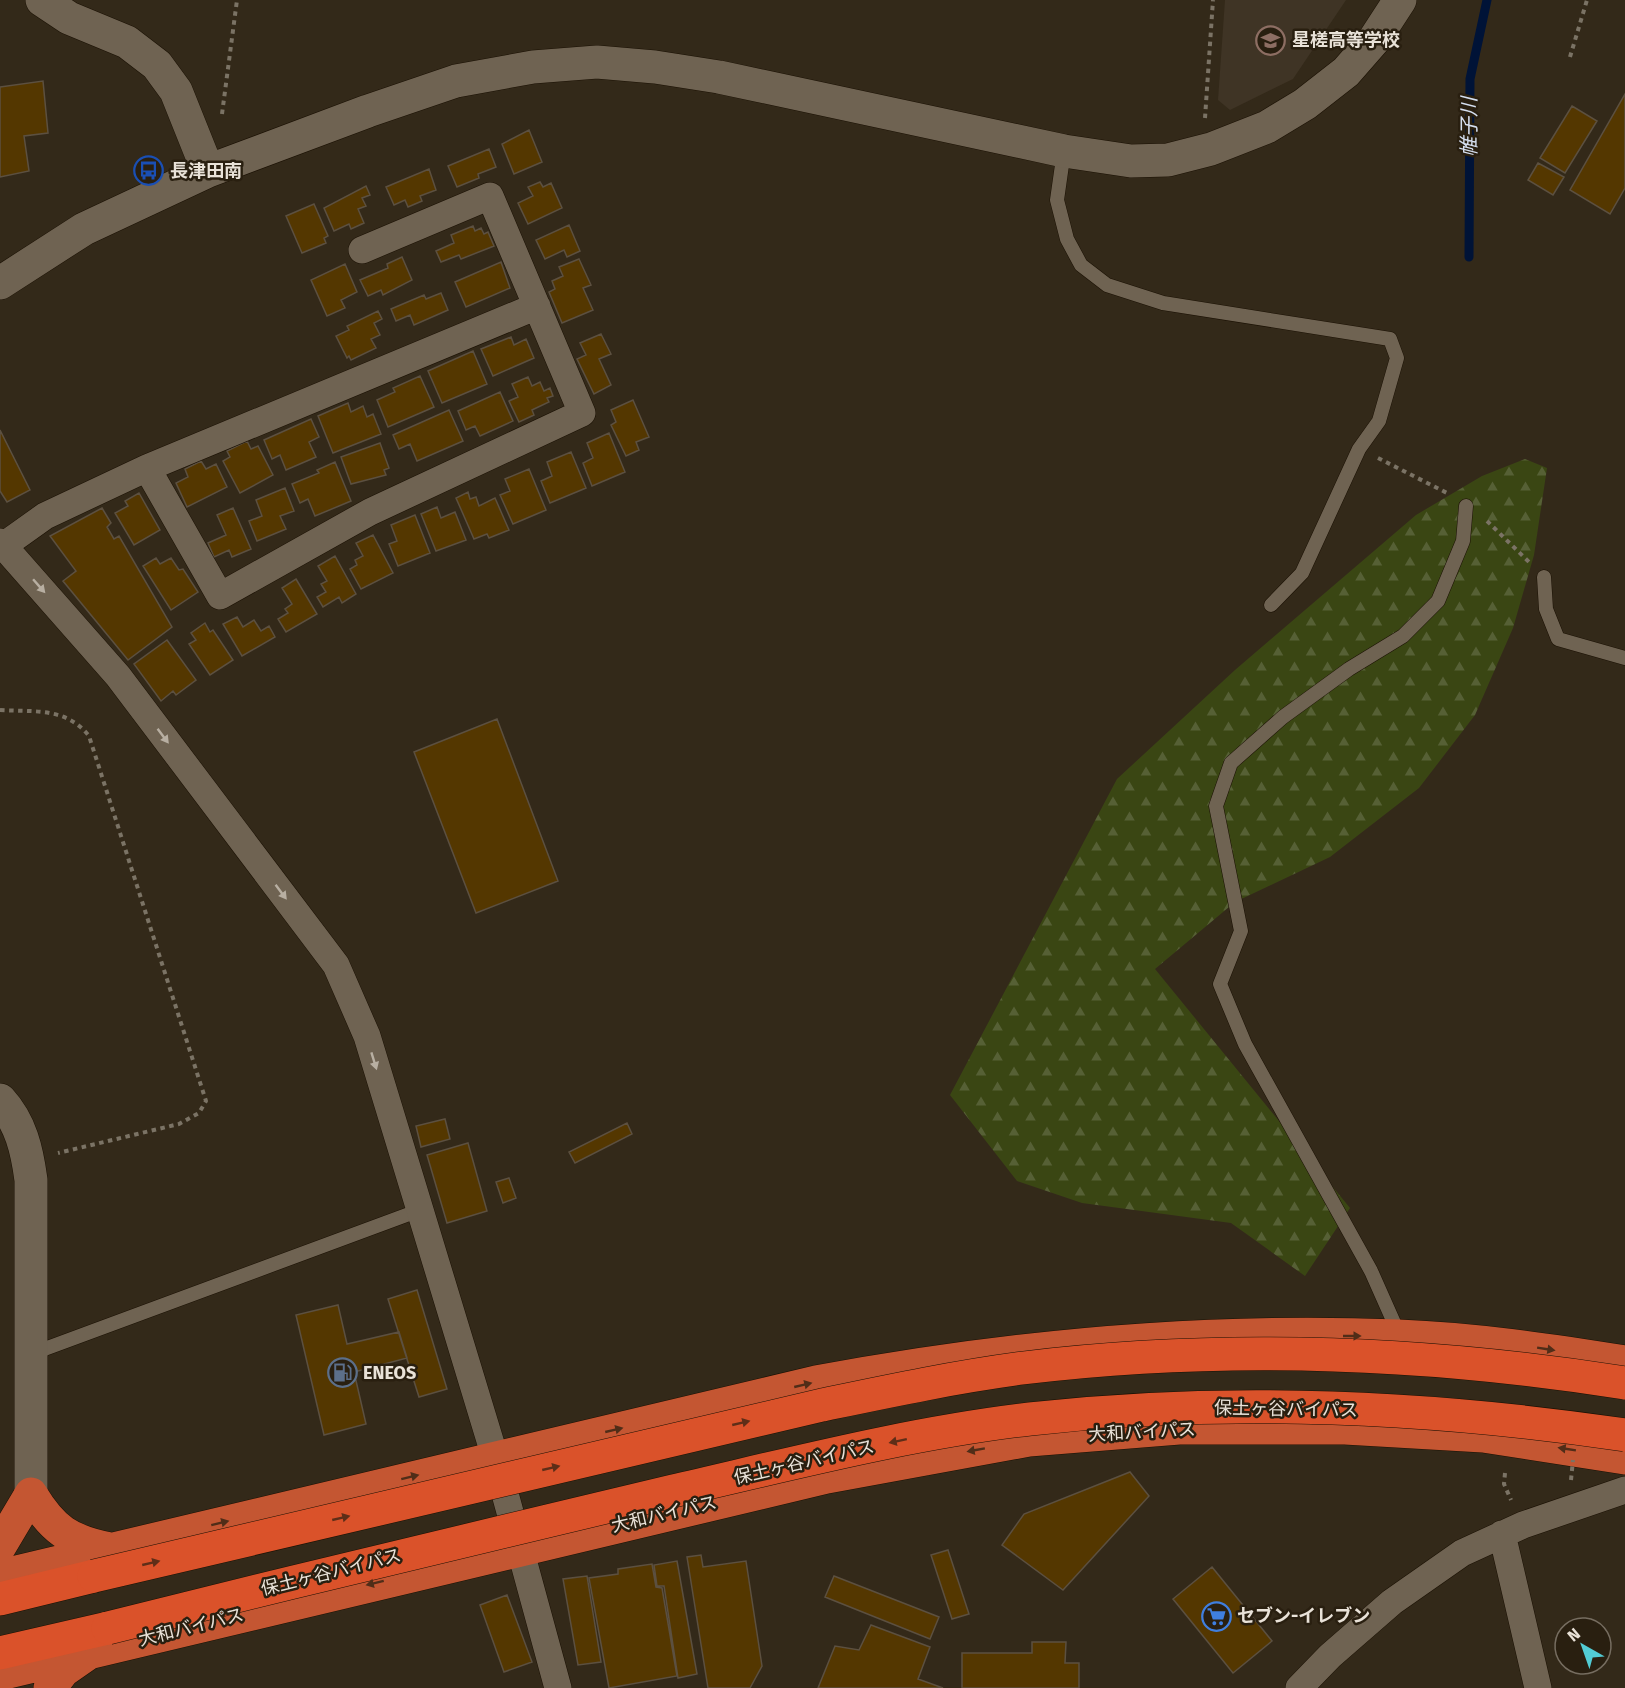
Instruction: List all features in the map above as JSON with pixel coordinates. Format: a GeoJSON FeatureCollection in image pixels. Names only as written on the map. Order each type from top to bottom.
{"type":"FeatureCollection","features":[{"type":"Feature","properties":{"kind":"highway"},"geometry":{"type":"LineString","coordinates":[[0,1576],[816,1382],[910,1364],[1020,1349],[1208,1336],[1400,1336],[1531,1347],[1625,1362]]}},
{"type":"Feature","properties":{"kind":"highway"},"geometry":{"type":"LineString","coordinates":[[0,1597],[822,1405],[929,1382],[1024,1368],[1204,1356],[1350,1357],[1479,1364],[1625,1383]]}},
{"type":"Feature","properties":{"kind":"highway","name":"保土ヶ谷バイパス"},"geometry":{"type":"LineString","coordinates":[[0,1653],[818,1458],[935,1433],[1029,1419],[1202,1408],[1307,1407],[1485,1416],[1625,1435]]}},
{"type":"Feature","properties":{"kind":"highway","name":"大和バイパス"},"geometry":{"type":"LineString","coordinates":[[0,1674],[827,1476],[1029,1440],[1179,1428],[1345,1428],[1483,1436],[1625,1458]]}},
{"type":"Feature","properties":{"kind":"highway"},"geometry":{"type":"LineString","coordinates":[[0,1546],[31,1494],[45,1516],[61,1532],[81,1544],[112,1550]]}},
{"type":"Feature","properties":{"kind":"highway"},"geometry":{"type":"LineString","coordinates":[[50,1688],[63,1671],[90,1652]]}},
{"type":"Feature","properties":{"kind":"street"},"geometry":{"type":"LineString","coordinates":[[42,0],[69,18],[127,42],[157,65],[176,91],[208,171]]}},
{"type":"Feature","properties":{"kind":"street"},"geometry":{"type":"LineString","coordinates":[[0,283],[84,229],[208,171],[368,111],[456,81],[533,67],[597,62],[655,67],[718,77],[1064,151],[1131,161],[1168,160],[1211,148],[1267,127],[1305,104],[1346,72],[1374,40],[1400,0]]}},
{"type":"Feature","properties":{"kind":"street"},"geometry":{"type":"LineString","coordinates":[[147,468],[220,596],[370,512],[582,413],[490,196],[362,250]]}},
{"type":"Feature","properties":{"kind":"street"},"geometry":{"type":"LineString","coordinates":[[537,306],[147,468],[45,516],[2,544],[118,676],[336,965],[367,1036],[495,1457],[558,1688]]}},
{"type":"Feature","properties":{"kind":"street"},"geometry":{"type":"LineString","coordinates":[[0,1100],[19,1129],[28,1161],[31,1494]]}},
{"type":"Feature","properties":{"kind":"street"},"geometry":{"type":"LineString","coordinates":[[1299,1688],[1330,1656],[1392,1602],[1462,1553],[1502,1534],[1625,1490]]}},
{"type":"Feature","properties":{"kind":"street"},"geometry":{"type":"LineString","coordinates":[[1502,1534],[1538,1688]]}},
{"type":"Feature","properties":{"kind":"lane"},"geometry":{"type":"LineString","coordinates":[[1064,151],[1057,200],[1067,239],[1081,265],[1107,285],[1163,303],[1390,339],[1397,358],[1378,421],[1359,449],[1302,573],[1271,605]]}},
{"type":"Feature","properties":{"kind":"lane"},"geometry":{"type":"LineString","coordinates":[[1400,1336],[1371,1271],[1245,1044],[1220,984],[1241,931],[1216,806],[1231,763],[1302,703],[1349,669],[1403,636],[1438,601],[1463,541],[1466,506]]}},
{"type":"Feature","properties":{"kind":"lane"},"geometry":{"type":"LineString","coordinates":[[1544,577],[1546,609],[1558,639],[1625,658]]}},
{"type":"Feature","properties":{"kind":"lane"},"geometry":{"type":"LineString","coordinates":[[31,1354],[420,1210]]}},
{"type":"Feature","properties":{"kind":"path"},"geometry":{"type":"LineString","coordinates":[[221,124],[237,0]]}},
{"type":"Feature","properties":{"kind":"path"},"geometry":{"type":"LineString","coordinates":[[1205,124],[1213,0]]}},
{"type":"Feature","properties":{"kind":"path"},"geometry":{"type":"LineString","coordinates":[[1570,57],[1587,0]]}},
{"type":"Feature","properties":{"kind":"path"},"geometry":{"type":"LineString","coordinates":[[0,710],[60,714],[80,724],[89,736],[206,1101],[199,1113],[179,1124],[28,1161]]}},
{"type":"Feature","properties":{"kind":"path"},"geometry":{"type":"LineString","coordinates":[[1514,1507],[1503,1484],[1505,1472],[1516,1474]]}},
{"type":"Feature","properties":{"kind":"path"},"geometry":{"type":"LineString","coordinates":[[1560,1479],[1571,1480]]}},
{"type":"Feature","properties":{"kind":"shaded area","name":"星槎高等学校"},"geometry":{"type":"Polygon","coordinates":[[[1225,0],[1346,0],[1293,79],[1230,110],[1218,100],[1225,0]]]}},
{"type":"Feature","properties":{"kind":"green space"},"geometry":{"type":"Polygon","coordinates":[[[1525,459],[1547,468],[1534,555],[1513,628],[1475,715],[1419,788],[1330,857],[1235,902],[1155,969],[1350,1208],[1305,1276],[1231,1223],[1082,1203],[1017,1181],[950,1095],[1117,779],[1235,670],[1416,515],[1482,476],[1525,459]]]}},
{"type":"Feature","properties":{"kind":"building"},"geometry":{"type":"Polygon","coordinates":[[[43,81],[48,133],[24,136],[29,171],[0,177],[0,87],[43,81]]]}},
{"type":"Feature","properties":{"kind":"building"},"geometry":{"type":"Polygon","coordinates":[[[1625,94],[1625,188],[1610,214],[1570,190],[1625,94]]]}},
{"type":"Feature","properties":{"kind":"building"},"geometry":{"type":"Polygon","coordinates":[[[1572,106],[1597,121],[1565,173],[1540,158],[1572,106]]]}},
{"type":"Feature","properties":{"kind":"building"},"geometry":{"type":"Polygon","coordinates":[[[529,130],[542,162],[514,174],[502,144],[529,130]]]}},
{"type":"Feature","properties":{"kind":"building"},"geometry":{"type":"Polygon","coordinates":[[[489,149],[496,167],[478,174],[479,178],[457,187],[448,166],[489,149]]]}},
{"type":"Feature","properties":{"kind":"building"},"geometry":{"type":"Polygon","coordinates":[[[1538,163],[1564,177],[1553,195],[1528,180],[1538,163]]]}},
{"type":"Feature","properties":{"kind":"building"},"geometry":{"type":"Polygon","coordinates":[[[429,169],[436,190],[420,196],[422,201],[408,207],[405,200],[394,205],[386,187],[429,169]]]}},
{"type":"Feature","properties":{"kind":"building"},"geometry":{"type":"Polygon","coordinates":[[[540,182],[543,187],[551,183],[562,208],[528,224],[518,203],[533,196],[528,187],[540,182]]]}},
{"type":"Feature","properties":{"kind":"building"},"geometry":{"type":"Polygon","coordinates":[[[366,186],[370,195],[362,198],[366,206],[358,209],[364,223],[351,229],[349,224],[334,231],[324,208],[366,186]]]}},
{"type":"Feature","properties":{"kind":"building"},"geometry":{"type":"Polygon","coordinates":[[[314,204],[328,236],[324,238],[326,243],[302,253],[286,216],[314,204]]]}},
{"type":"Feature","properties":{"kind":"building"},"geometry":{"type":"Polygon","coordinates":[[[569,225],[580,251],[567,257],[564,250],[545,259],[536,240],[569,225]]]}},
{"type":"Feature","properties":{"kind":"building"},"geometry":{"type":"Polygon","coordinates":[[[473,226],[475,231],[481,228],[484,234],[488,232],[494,246],[461,259],[459,255],[441,262],[436,251],[454,243],[451,235],[473,226]]]}},
{"type":"Feature","properties":{"kind":"building"},"geometry":{"type":"Polygon","coordinates":[[[402,257],[412,280],[383,295],[381,290],[368,296],[360,280],[388,268],[387,264],[402,257]]]}},
{"type":"Feature","properties":{"kind":"building"},"geometry":{"type":"Polygon","coordinates":[[[579,259],[591,285],[583,288],[593,310],[562,323],[549,292],[555,289],[552,281],[563,276],[559,267],[579,259]]]}},
{"type":"Feature","properties":{"kind":"building"},"geometry":{"type":"Polygon","coordinates":[[[501,262],[510,288],[466,307],[455,282],[501,262]]]}},
{"type":"Feature","properties":{"kind":"building"},"geometry":{"type":"Polygon","coordinates":[[[345,264],[357,292],[341,300],[345,308],[327,316],[311,280],[345,264]]]}},
{"type":"Feature","properties":{"kind":"building"},"geometry":{"type":"Polygon","coordinates":[[[441,293],[448,310],[414,325],[410,315],[396,321],[391,309],[424,295],[426,299],[441,293]]]}},
{"type":"Feature","properties":{"kind":"building"},"geometry":{"type":"Polygon","coordinates":[[[378,311],[382,319],[374,323],[380,335],[371,339],[376,348],[351,360],[349,356],[347,358],[336,336],[349,330],[347,326],[378,311]]]}},
{"type":"Feature","properties":{"kind":"building"},"geometry":{"type":"Polygon","coordinates":[[[601,334],[611,354],[599,359],[611,385],[594,394],[577,359],[586,355],[580,343],[601,334]]]}},
{"type":"Feature","properties":{"kind":"building"},"geometry":{"type":"Polygon","coordinates":[[[511,337],[514,345],[526,339],[534,358],[493,376],[481,349],[511,337]]]}},
{"type":"Feature","properties":{"kind":"building"},"geometry":{"type":"Polygon","coordinates":[[[473,351],[487,384],[442,403],[428,371],[473,351]]]}},
{"type":"Feature","properties":{"kind":"building"},"geometry":{"type":"Polygon","coordinates":[[[420,376],[434,407],[388,427],[377,400],[395,392],[393,388],[420,376]]]}},
{"type":"Feature","properties":{"kind":"building"},"geometry":{"type":"Polygon","coordinates":[[[528,377],[532,386],[540,382],[544,391],[550,388],[553,396],[547,398],[549,402],[532,410],[534,415],[519,422],[509,401],[518,397],[512,384],[528,377]]]}},
{"type":"Feature","properties":{"kind":"building"},"geometry":{"type":"Polygon","coordinates":[[[500,392],[513,421],[480,436],[475,426],[466,430],[458,411],[500,392]]]}},
{"type":"Feature","properties":{"kind":"building"},"geometry":{"type":"Polygon","coordinates":[[[633,400],[649,437],[636,442],[639,450],[626,456],[611,425],[616,422],[611,410],[633,400]]]}},
{"type":"Feature","properties":{"kind":"building"},"geometry":{"type":"Polygon","coordinates":[[[348,403],[351,412],[363,406],[367,417],[373,414],[381,434],[333,453],[318,416],[348,403]]]}},
{"type":"Feature","properties":{"kind":"building"},"geometry":{"type":"Polygon","coordinates":[[[449,410],[463,441],[417,461],[410,444],[399,449],[393,435],[449,410]]]}},
{"type":"Feature","properties":{"kind":"building"},"geometry":{"type":"Polygon","coordinates":[[[311,419],[319,437],[309,442],[316,457],[286,470],[280,455],[272,459],[264,440],[311,419]]]}},
{"type":"Feature","properties":{"kind":"building"},"geometry":{"type":"Polygon","coordinates":[[[0,430],[30,490],[7,502],[0,491],[0,430]]]}},
{"type":"Feature","properties":{"kind":"building"},"geometry":{"type":"Polygon","coordinates":[[[609,433],[625,472],[592,486],[583,463],[593,458],[587,443],[609,433]]]}},
{"type":"Feature","properties":{"kind":"building"},"geometry":{"type":"Polygon","coordinates":[[[247,441],[251,449],[258,446],[273,475],[240,493],[223,461],[230,457],[227,451],[247,441]]]}},
{"type":"Feature","properties":{"kind":"building"},"geometry":{"type":"Polygon","coordinates":[[[380,443],[389,468],[384,470],[386,475],[351,484],[341,457],[380,443]]]}},
{"type":"Feature","properties":{"kind":"building"},"geometry":{"type":"Polygon","coordinates":[[[571,452],[586,488],[550,503],[541,481],[552,476],[547,462],[571,452]]]}},
{"type":"Feature","properties":{"kind":"building"},"geometry":{"type":"Polygon","coordinates":[[[201,461],[206,469],[216,464],[227,487],[187,507],[176,483],[188,477],[185,469],[201,461]]]}},
{"type":"Feature","properties":{"kind":"building"},"geometry":{"type":"Polygon","coordinates":[[[335,462],[351,501],[315,516],[308,499],[300,503],[292,484],[319,473],[317,470],[335,462]]]}},
{"type":"Feature","properties":{"kind":"building"},"geometry":{"type":"Polygon","coordinates":[[[529,469],[546,510],[513,524],[500,495],[510,491],[505,479],[529,469]]]}},
{"type":"Feature","properties":{"kind":"building"},"geometry":{"type":"Polygon","coordinates":[[[285,488],[294,511],[280,516],[286,529],[257,541],[249,521],[262,516],[256,500],[285,488]]]}},
{"type":"Feature","properties":{"kind":"building"},"geometry":{"type":"Polygon","coordinates":[[[468,492],[470,499],[476,497],[479,506],[495,498],[509,530],[489,538],[487,534],[474,539],[456,498],[468,492]]]}},
{"type":"Feature","properties":{"kind":"building"},"geometry":{"type":"Polygon","coordinates":[[[139,493],[160,530],[134,545],[115,513],[128,506],[125,501],[139,493]]]}},
{"type":"Feature","properties":{"kind":"building"},"geometry":{"type":"Polygon","coordinates":[[[437,507],[441,518],[455,512],[466,540],[436,551],[421,514],[437,507]]]}},
{"type":"Feature","properties":{"kind":"building"},"geometry":{"type":"Polygon","coordinates":[[[102,508],[111,523],[107,527],[114,539],[119,536],[172,627],[128,660],[63,581],[76,571],[50,536],[102,508]]]}},
{"type":"Feature","properties":{"kind":"building"},"geometry":{"type":"Polygon","coordinates":[[[233,508],[251,549],[232,557],[229,550],[214,557],[208,543],[226,535],[217,515],[233,508]]]}},
{"type":"Feature","properties":{"kind":"building"},"geometry":{"type":"Polygon","coordinates":[[[415,515],[430,553],[398,566],[389,544],[397,541],[391,525],[415,515]]]}},
{"type":"Feature","properties":{"kind":"building"},"geometry":{"type":"Polygon","coordinates":[[[373,535],[393,573],[361,589],[350,569],[357,565],[355,560],[363,556],[356,543],[373,535]]]}},
{"type":"Feature","properties":{"kind":"building"},"geometry":{"type":"Polygon","coordinates":[[[335,556],[356,594],[342,603],[339,597],[323,607],[317,597],[326,592],[321,584],[327,581],[318,566],[335,556]]]}},
{"type":"Feature","properties":{"kind":"building"},"geometry":{"type":"Polygon","coordinates":[[[156,558],[160,564],[171,558],[179,570],[183,569],[198,592],[171,610],[143,566],[156,558]]]}},
{"type":"Feature","properties":{"kind":"building"},"geometry":{"type":"Polygon","coordinates":[[[296,579],[317,614],[286,632],[278,619],[288,613],[285,609],[292,604],[282,588],[296,579]]]}},
{"type":"Feature","properties":{"kind":"building"},"geometry":{"type":"Polygon","coordinates":[[[237,617],[243,627],[254,620],[261,631],[269,626],[275,637],[242,656],[223,624],[237,617]]]}},
{"type":"Feature","properties":{"kind":"building"},"geometry":{"type":"Polygon","coordinates":[[[205,623],[210,632],[213,630],[233,660],[210,675],[189,644],[196,640],[191,633],[205,623]]]}},
{"type":"Feature","properties":{"kind":"building"},"geometry":{"type":"Polygon","coordinates":[[[167,640],[196,680],[176,695],[173,691],[161,701],[134,664],[167,640]]]}},
{"type":"Feature","properties":{"kind":"building"},"geometry":{"type":"Polygon","coordinates":[[[497,719],[558,881],[476,913],[414,752],[497,719]]]}},
{"type":"Feature","properties":{"kind":"building"},"geometry":{"type":"Polygon","coordinates":[[[445,1119],[450,1139],[421,1147],[416,1126],[445,1119]]]}},
{"type":"Feature","properties":{"kind":"building"},"geometry":{"type":"Polygon","coordinates":[[[627,1123],[632,1134],[575,1163],[569,1152],[627,1123]]]}},
{"type":"Feature","properties":{"kind":"building"},"geometry":{"type":"Polygon","coordinates":[[[468,1143],[487,1211],[447,1223],[427,1155],[468,1143]]]}},
{"type":"Feature","properties":{"kind":"building"},"geometry":{"type":"Polygon","coordinates":[[[509,1178],[516,1198],[503,1203],[496,1182],[509,1178]]]}},
{"type":"Feature","properties":{"kind":"building"},"geometry":{"type":"Polygon","coordinates":[[[417,1290],[447,1389],[419,1397],[388,1299],[417,1290]]]}},
{"type":"Feature","properties":{"kind":"building"},"geometry":{"type":"Polygon","coordinates":[[[338,1305],[347,1344],[399,1332],[407,1358],[354,1372],[366,1424],[324,1435],[296,1315],[338,1305]]]}},
{"type":"Feature","properties":{"kind":"building"},"geometry":{"type":"Polygon","coordinates":[[[1130,1472],[1149,1496],[1063,1590],[1002,1545],[1024,1514],[1130,1472]]]}},
{"type":"Feature","properties":{"kind":"building"},"geometry":{"type":"Polygon","coordinates":[[[948,1550],[969,1614],[952,1619],[931,1555],[948,1550]]]}},
{"type":"Feature","properties":{"kind":"building"},"geometry":{"type":"Polygon","coordinates":[[[701,1555],[703,1567],[746,1561],[762,1666],[750,1688],[708,1688],[687,1557],[701,1555]]]}},
{"type":"Feature","properties":{"kind":"building"},"geometry":{"type":"Polygon","coordinates":[[[677,1561],[697,1674],[678,1678],[664,1586],[657,1586],[654,1565],[677,1561]]]}},
{"type":"Feature","properties":{"kind":"building"},"geometry":{"type":"Polygon","coordinates":[[[652,1564],[656,1587],[662,1588],[677,1676],[609,1688],[589,1578],[618,1574],[618,1569],[652,1564]]]}},
{"type":"Feature","properties":{"kind":"building"},"geometry":{"type":"Polygon","coordinates":[[[1212,1567],[1272,1641],[1233,1673],[1173,1599],[1212,1567]]]}},
{"type":"Feature","properties":{"kind":"building"},"geometry":{"type":"Polygon","coordinates":[[[587,1576],[601,1662],[578,1665],[563,1579],[587,1576]]]}},
{"type":"Feature","properties":{"kind":"building"},"geometry":{"type":"Polygon","coordinates":[[[834,1576],[939,1617],[930,1639],[825,1597],[834,1576]]]}},
{"type":"Feature","properties":{"kind":"building"},"geometry":{"type":"Polygon","coordinates":[[[507,1595],[532,1662],[504,1672],[480,1605],[507,1595]]]}},
{"type":"Feature","properties":{"kind":"building"},"geometry":{"type":"Polygon","coordinates":[[[871,1625],[930,1647],[918,1679],[943,1688],[818,1688],[835,1646],[859,1650],[871,1625]]]}},
{"type":"Feature","properties":{"kind":"building"},"geometry":{"type":"Polygon","coordinates":[[[1032,1642],[1066,1642],[1065,1663],[1079,1663],[1079,1688],[962,1688],[962,1653],[1032,1653],[1032,1642]]]}},
{"type":"Feature","properties":{"kind":"waterway","name":"帷子川"},"geometry":{"type":"LineString","coordinates":[[1469,257],[1470,79],[1487,0]]}},
{"type":"Feature","properties":{"kind":"place","name":"星槎高等学校"},"geometry":{"type":"Point","coordinates":[1271,40]}},
{"type":"Feature","properties":{"kind":"place","name":"長津田南"},"geometry":{"type":"Point","coordinates":[149,171]}},
{"type":"Feature","properties":{"kind":"place","name":"ENEOS"},"geometry":{"type":"Point","coordinates":[342,1373]}},
{"type":"Feature","properties":{"kind":"place","name":"セブン-イレブン"},"geometry":{"type":"Point","coordinates":[1216,1616]}}]}
